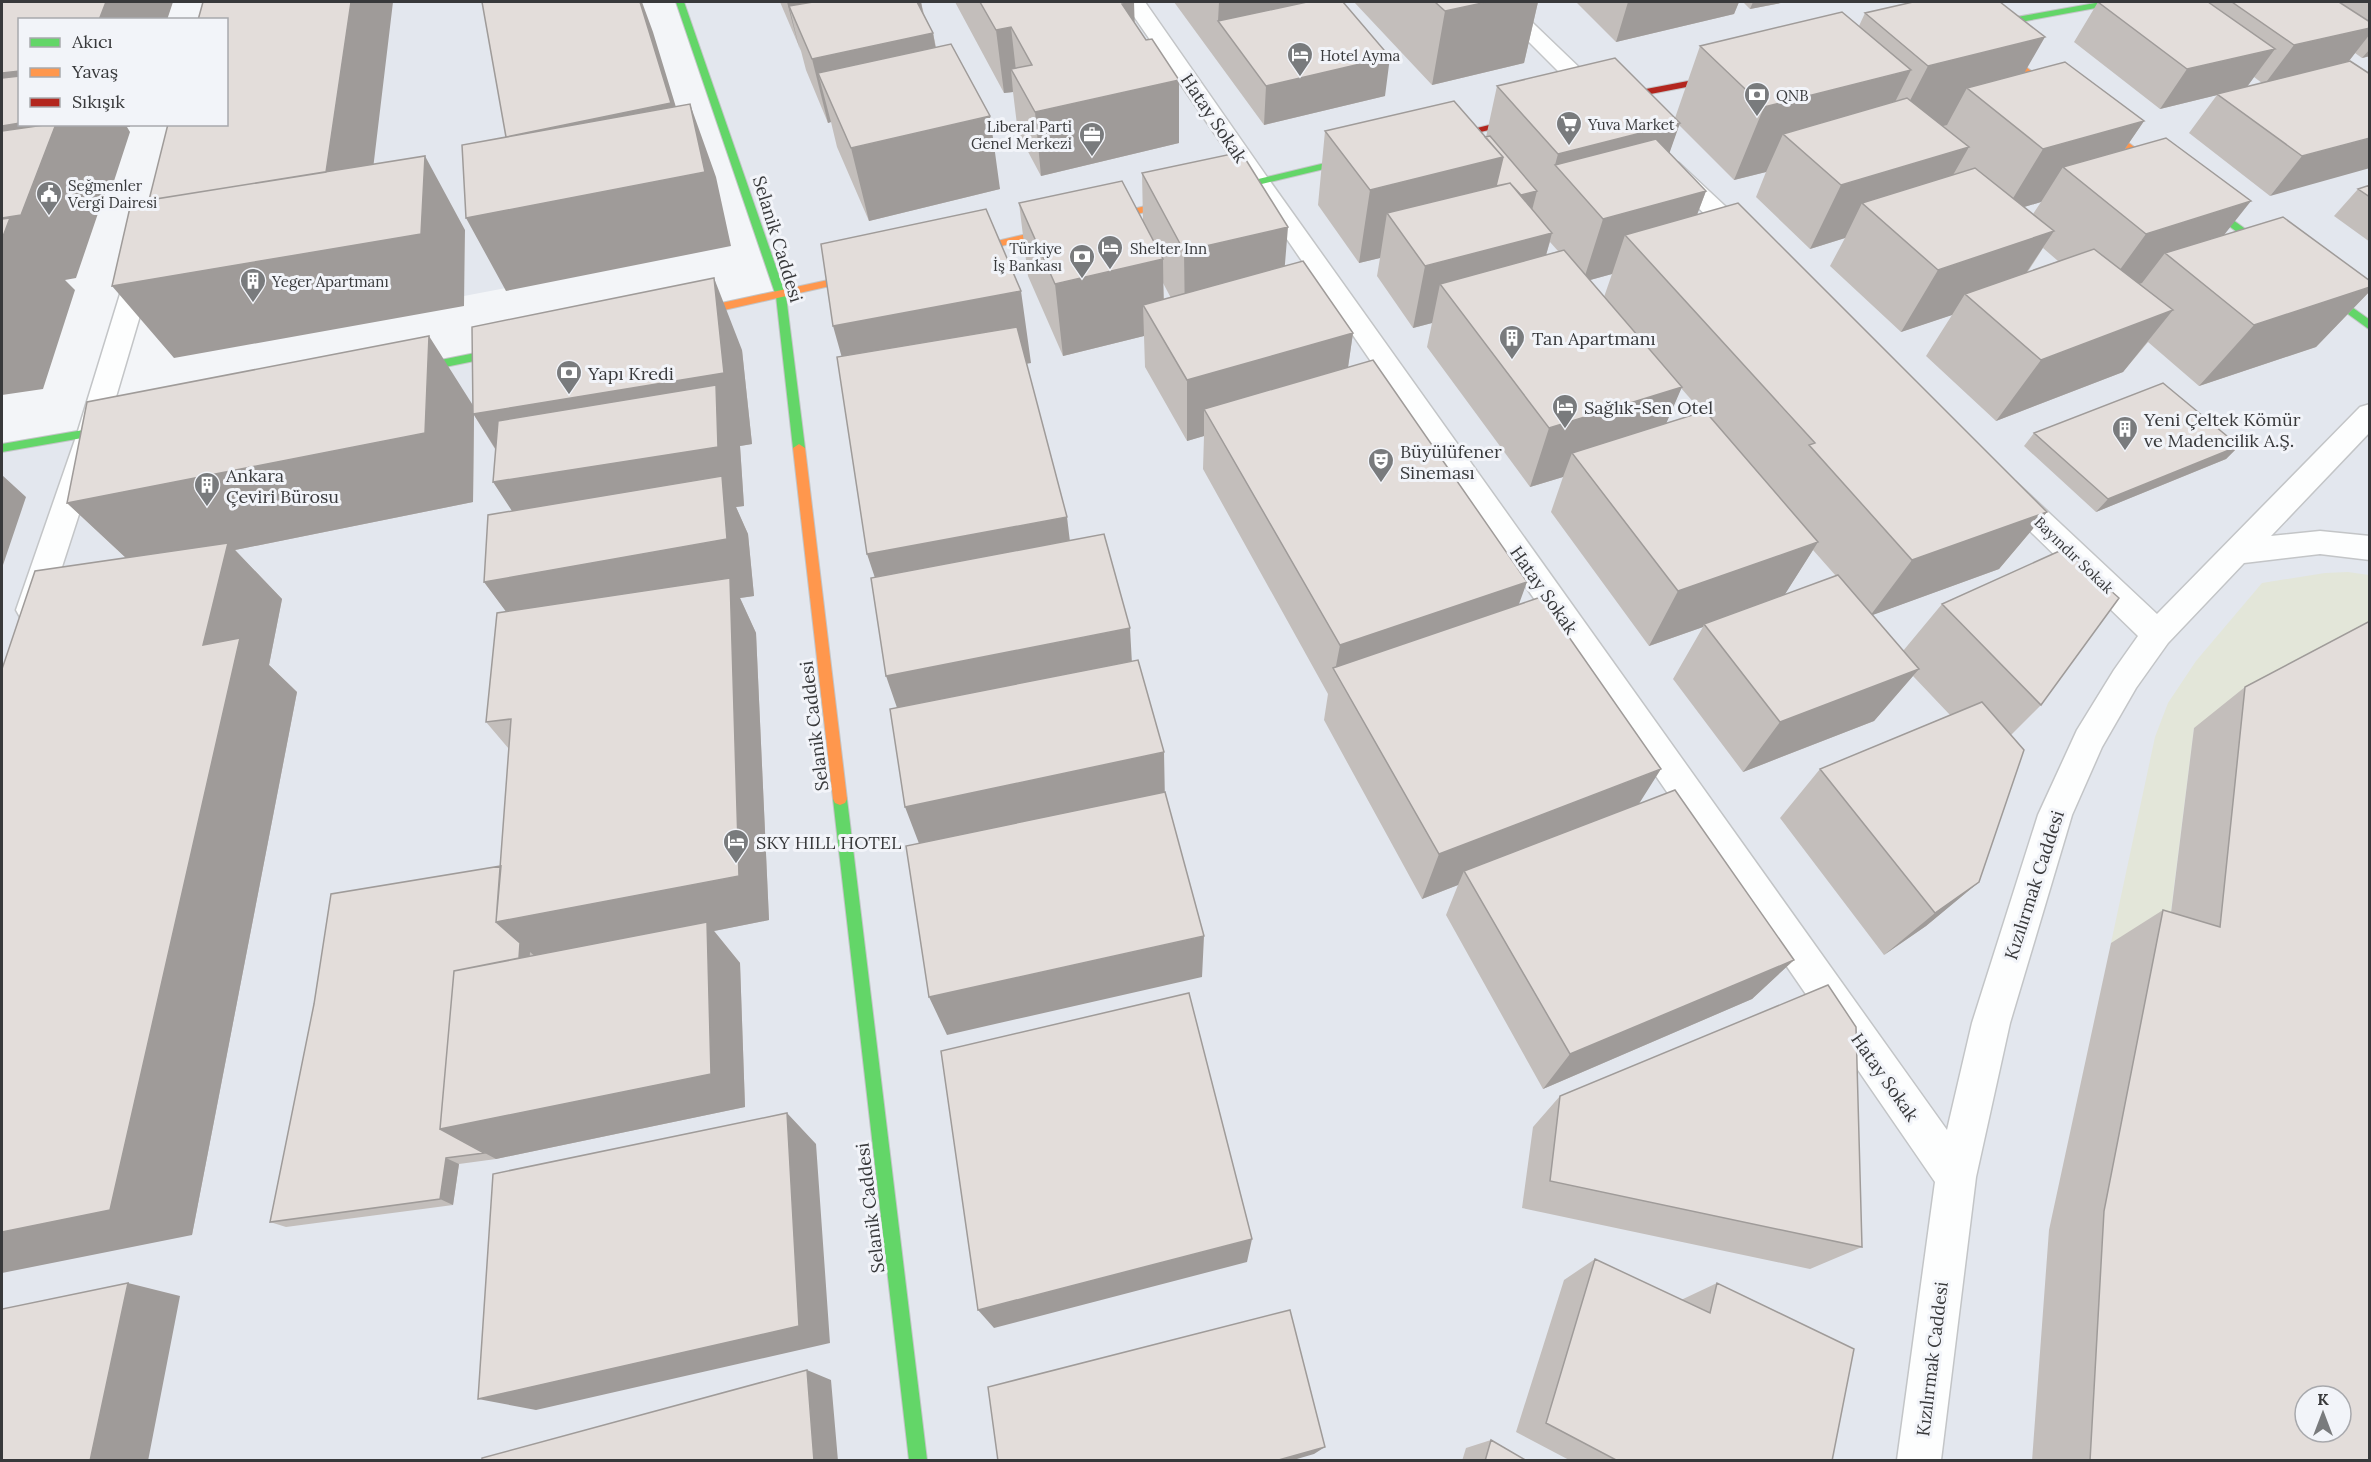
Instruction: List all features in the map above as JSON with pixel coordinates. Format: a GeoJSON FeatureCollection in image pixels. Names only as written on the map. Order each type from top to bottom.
{"type":"FeatureCollection","features":[{"type":"Feature","properties":{"kind":"main road","name":"Selanik Caddesi"},"geometry":{"type":"LineString","coordinates":[[680,2],[781,296],[918,1461]]}},
{"type":"Feature","properties":{"kind":"main road"},"geometry":{"type":"LineString","coordinates":[[1933,2],[2284,262]]}},
{"type":"Feature","properties":{"kind":"main road"},"geometry":{"type":"LineString","coordinates":[[1948,32],[2112,2]]}},
{"type":"Feature","properties":{"kind":"main road"},"geometry":{"type":"LineString","coordinates":[[1595,102],[1746,72]]}},
{"type":"Feature","properties":{"kind":"main road"},"geometry":{"type":"LineString","coordinates":[[1418,144],[1544,114]]}},
{"type":"Feature","properties":{"kind":"main road"},"geometry":{"type":"LineString","coordinates":[[950,255],[1383,152]]}},
{"type":"Feature","properties":{"kind":"main road"},"geometry":{"type":"LineString","coordinates":[[664,319],[781,296],[881,272]]}},
{"type":"Feature","properties":{"kind":"main road"},"geometry":{"type":"LineString","coordinates":[[2303,276],[2370,326]]}},
{"type":"Feature","properties":{"kind":"main road"},"geometry":{"type":"LineString","coordinates":[[383,375],[524,347]]}},
{"type":"Feature","properties":{"kind":"main road"},"geometry":{"type":"LineString","coordinates":[[2,448],[138,424]]}},
{"type":"Feature","properties":{"kind":"street","name":"Hatay Sokak"},"geometry":{"type":"LineString","coordinates":[[1136,2],[1258,182],[1956,1177]]}},
{"type":"Feature","properties":{"kind":"street"},"geometry":{"type":"LineString","coordinates":[[1499,2],[1595,102],[1626,125]]}},
{"type":"Feature","properties":{"kind":"street"},"geometry":{"type":"LineString","coordinates":[[1652,150],[1763,256]]}},
{"type":"Feature","properties":{"kind":"street"},"geometry":{"type":"LineString","coordinates":[[24,636],[91,434],[150,239]]}},
{"type":"Feature","properties":{"kind":"street","name":"Kızılırmak Caddesi"},"geometry":{"type":"LineString","coordinates":[[1919,1461],[1956,1177],[1991,1023],[2055,815],[2089,740],[2125,679],[2157,634],[2370,414]]}},
{"type":"Feature","properties":{"kind":"street","name":"Bayındır Sokak"},"geometry":{"type":"LineString","coordinates":[[1986,470],[2157,634]]}},
{"type":"Feature","properties":{"kind":"street"},"geometry":{"type":"LineString","coordinates":[[2237,553],[2302,542],[2333,541],[2370,548]]}},
{"type":"Feature","properties":{"kind":"shaded area"},"geometry":{"type":"Polygon","coordinates":[[[353,2],[509,2],[506,288],[464,296],[465,230],[198,264],[353,2]]]}},
{"type":"Feature","properties":{"kind":"shaded area"},"geometry":{"type":"Polygon","coordinates":[[[680,2],[2369,2],[2369,1460],[2,1460],[2,448],[91,434],[781,295],[680,2]]]}},
{"type":"Feature","properties":{"kind":"shaded area"},"geometry":{"type":"Polygon","coordinates":[[[2348,572],[2369,575],[2369,643],[2194,728],[2165,959],[2111,943],[2155,737],[2168,703],[2196,661],[2262,583],[2325,573],[2348,572]]]}},
{"type":"Feature","properties":{"kind":"building"},"geometry":{"type":"Polygon","coordinates":[[[2,2],[106,2],[100,18],[18,18],[18,71],[2,73],[2,2]]]}},
{"type":"Feature","properties":{"kind":"building"},"geometry":{"type":"Polygon","coordinates":[[[203,2],[351,2],[326,172],[149,200],[168,126],[228,126],[228,18],[199,18],[203,2]]]}},
{"type":"Feature","properties":{"kind":"building"},"geometry":{"type":"Polygon","coordinates":[[[482,2],[640,2],[671,103],[506,137],[482,2]]]}},
{"type":"Feature","properties":{"kind":"building"},"geometry":{"type":"Polygon","coordinates":[[[813,2],[917,2],[933,33],[812,59],[789,6],[813,2]]]}},
{"type":"Feature","properties":{"kind":"building"},"geometry":{"type":"Polygon","coordinates":[[[980,2],[1134,2],[1122,4],[1146,40],[1152,39],[1179,80],[1035,112],[1011,69],[1032,65],[1011,27],[996,30],[980,2]]]}},
{"type":"Feature","properties":{"kind":"building"},"geometry":{"type":"Polygon","coordinates":[[[1307,2],[1343,2],[1390,57],[1266,86],[1218,21],[1307,2]]]}},
{"type":"Feature","properties":{"kind":"building"},"geometry":{"type":"Polygon","coordinates":[[[1435,2],[1487,2],[1445,11],[1435,2]]]}},
{"type":"Feature","properties":{"kind":"building"},"geometry":{"type":"Polygon","coordinates":[[[1913,2],[2000,2],[2045,37],[1928,66],[1865,13],[1913,2]]]}},
{"type":"Feature","properties":{"kind":"building"},"geometry":{"type":"Polygon","coordinates":[[[2098,2],[2208,2],[2275,49],[2187,69],[2098,2]]]}},
{"type":"Feature","properties":{"kind":"building"},"geometry":{"type":"Polygon","coordinates":[[[2232,2],[2339,2],[2370,22],[2370,28],[2294,45],[2232,2]]]}},
{"type":"Feature","properties":{"kind":"building"},"geometry":{"type":"Polygon","coordinates":[[[1842,12],[1911,70],[1764,107],[1700,46],[1842,12]]]}},
{"type":"Feature","properties":{"kind":"building"},"geometry":{"type":"Polygon","coordinates":[[[951,44],[990,116],[851,148],[818,73],[951,44]]]}},
{"type":"Feature","properties":{"kind":"building"},"geometry":{"type":"Polygon","coordinates":[[[1615,58],[1680,123],[1558,154],[1497,86],[1615,58]]]}},
{"type":"Feature","properties":{"kind":"building"},"geometry":{"type":"Polygon","coordinates":[[[2350,61],[2370,74],[2370,138],[2302,156],[2217,94],[2350,61]]]}},
{"type":"Feature","properties":{"kind":"building"},"geometry":{"type":"Polygon","coordinates":[[[2065,62],[2144,121],[2043,149],[1967,88],[2065,62]]]}},
{"type":"Feature","properties":{"kind":"building"},"geometry":{"type":"Polygon","coordinates":[[[18,76],[18,123],[2,126],[2,78],[18,76]]]}},
{"type":"Feature","properties":{"kind":"building"},"geometry":{"type":"Polygon","coordinates":[[[1907,98],[1969,147],[1841,185],[1783,134],[1907,98]]]}},
{"type":"Feature","properties":{"kind":"building"},"geometry":{"type":"Polygon","coordinates":[[[1454,101],[1503,157],[1370,190],[1325,131],[1454,101]]]}},
{"type":"Feature","properties":{"kind":"building"},"geometry":{"type":"Polygon","coordinates":[[[690,104],[705,172],[466,218],[462,145],[690,104]]]}},
{"type":"Feature","properties":{"kind":"building"},"geometry":{"type":"Polygon","coordinates":[[[55,126],[21,215],[2,218],[2,131],[55,126]]]}},
{"type":"Feature","properties":{"kind":"building"},"geometry":{"type":"Polygon","coordinates":[[[1490,136],[1537,191],[1521,195],[1510,183],[1496,186],[1503,157],[1485,137],[1490,136]]]}},
{"type":"Feature","properties":{"kind":"building"},"geometry":{"type":"Polygon","coordinates":[[[2166,138],[2251,201],[2146,234],[2063,167],[2166,138]]]}},
{"type":"Feature","properties":{"kind":"building"},"geometry":{"type":"Polygon","coordinates":[[[1656,139],[1706,191],[1603,219],[1555,165],[1656,139]]]}},
{"type":"Feature","properties":{"kind":"building"},"geometry":{"type":"Polygon","coordinates":[[[1241,152],[1288,227],[1184,251],[1142,173],[1241,152]]]}},
{"type":"Feature","properties":{"kind":"building"},"geometry":{"type":"Polygon","coordinates":[[[425,156],[421,234],[112,286],[131,203],[425,156]]]}},
{"type":"Feature","properties":{"kind":"building"},"geometry":{"type":"Polygon","coordinates":[[[1975,168],[2054,231],[1938,270],[1862,203],[1975,168]]]}},
{"type":"Feature","properties":{"kind":"building"},"geometry":{"type":"Polygon","coordinates":[[[1122,181],[1163,259],[1055,284],[1019,203],[1122,181]]]}},
{"type":"Feature","properties":{"kind":"building"},"geometry":{"type":"Polygon","coordinates":[[[1510,183],[1552,233],[1425,266],[1387,213],[1510,183]]]}},
{"type":"Feature","properties":{"kind":"building"},"geometry":{"type":"Polygon","coordinates":[[[2370,185],[2370,197],[2358,189],[2370,185]]]}},
{"type":"Feature","properties":{"kind":"building"},"geometry":{"type":"Polygon","coordinates":[[[1738,203],[2047,512],[1912,560],[1809,445],[1815,443],[1625,235],[1738,203]]]}},
{"type":"Feature","properties":{"kind":"building"},"geometry":{"type":"Polygon","coordinates":[[[986,209],[1021,291],[833,326],[821,244],[986,209]]]}},
{"type":"Feature","properties":{"kind":"building"},"geometry":{"type":"Polygon","coordinates":[[[2283,217],[2370,281],[2370,287],[2254,325],[2165,253],[2283,217]]]}},
{"type":"Feature","properties":{"kind":"building"},"geometry":{"type":"Polygon","coordinates":[[[10,218],[2,239],[2,219],[10,218]]]}},
{"type":"Feature","properties":{"kind":"building"},"geometry":{"type":"Polygon","coordinates":[[[2094,249],[2173,310],[2041,360],[1965,294],[2094,249]]]}},
{"type":"Feature","properties":{"kind":"building"},"geometry":{"type":"Polygon","coordinates":[[[1564,250],[1682,387],[1549,428],[1440,284],[1564,250]]]}},
{"type":"Feature","properties":{"kind":"building"},"geometry":{"type":"Polygon","coordinates":[[[1303,261],[1353,333],[1187,380],[1143,305],[1303,261]]]}},
{"type":"Feature","properties":{"kind":"building"},"geometry":{"type":"Polygon","coordinates":[[[714,278],[724,373],[473,414],[472,327],[714,278]]]}},
{"type":"Feature","properties":{"kind":"building"},"geometry":{"type":"Polygon","coordinates":[[[1017,327],[1067,517],[867,554],[837,357],[1017,327]]]}},
{"type":"Feature","properties":{"kind":"building"},"geometry":{"type":"Polygon","coordinates":[[[429,336],[425,433],[67,503],[87,402],[429,336]]]}},
{"type":"Feature","properties":{"kind":"building"},"geometry":{"type":"Polygon","coordinates":[[[1373,360],[1527,582],[1340,645],[1204,409],[1373,360]]]}},
{"type":"Feature","properties":{"kind":"building","name":"Yeni Çeltek Kömür ve Madencilik A.Ş."},"geometry":{"type":"Polygon","coordinates":[[[2163,383],[2239,446],[2108,499],[2034,433],[2163,383]]]}},
{"type":"Feature","properties":{"kind":"building"},"geometry":{"type":"Polygon","coordinates":[[[716,385],[718,447],[493,482],[498,421],[716,385]]]}},
{"type":"Feature","properties":{"kind":"building"},"geometry":{"type":"Polygon","coordinates":[[[1705,411],[1818,542],[1678,591],[1572,453],[1705,411]]]}},
{"type":"Feature","properties":{"kind":"building"},"geometry":{"type":"Polygon","coordinates":[[[722,476],[727,539],[484,582],[488,515],[722,476]]]}},
{"type":"Feature","properties":{"kind":"building"},"geometry":{"type":"Polygon","coordinates":[[[1104,534],[1130,628],[886,676],[871,578],[1104,534]]]}},
{"type":"Feature","properties":{"kind":"building"},"geometry":{"type":"Polygon","coordinates":[[[228,543],[203,645],[240,638],[110,1210],[2,1232],[2,669],[35,571],[228,543]]]}},
{"type":"Feature","properties":{"kind":"building"},"geometry":{"type":"Polygon","coordinates":[[[2064,549],[2119,598],[2041,705],[1942,604],[2064,549]]]}},
{"type":"Feature","properties":{"kind":"building"},"geometry":{"type":"Polygon","coordinates":[[[1838,575],[1919,669],[1780,722],[1704,624],[1838,575]]]}},
{"type":"Feature","properties":{"kind":"building"},"geometry":{"type":"Polygon","coordinates":[[[730,578],[739,876],[496,922],[511,719],[486,722],[497,613],[730,578]]]}},
{"type":"Feature","properties":{"kind":"building"},"geometry":{"type":"Polygon","coordinates":[[[1541,597],[1661,769],[1439,854],[1333,668],[1541,597]]]}},
{"type":"Feature","properties":{"kind":"building"},"geometry":{"type":"Polygon","coordinates":[[[2370,621],[2370,1461],[2090,1461],[2104,1211],[2163,910],[2220,927],[2245,687],[2370,621]]]}},
{"type":"Feature","properties":{"kind":"building"},"geometry":{"type":"Polygon","coordinates":[[[1138,660],[1164,752],[905,807],[890,709],[1138,660]]]}},
{"type":"Feature","properties":{"kind":"building"},"geometry":{"type":"Polygon","coordinates":[[[1982,702],[2024,750],[1979,882],[1935,913],[1820,769],[1982,702]]]}},
{"type":"Feature","properties":{"kind":"building"},"geometry":{"type":"Polygon","coordinates":[[[1675,790],[1794,960],[1570,1054],[1464,871],[1675,790]]]}},
{"type":"Feature","properties":{"kind":"building"},"geometry":{"type":"Polygon","coordinates":[[[1165,792],[1204,936],[929,997],[906,846],[1165,792]]]}},
{"type":"Feature","properties":{"kind":"building"},"geometry":{"type":"Polygon","coordinates":[[[501,866],[496,922],[520,943],[519,958],[454,971],[440,1129],[484,1153],[446,1158],[440,1199],[270,1222],[314,1004],[331,894],[501,866]]]}},
{"type":"Feature","properties":{"kind":"building"},"geometry":{"type":"Polygon","coordinates":[[[707,922],[711,1074],[440,1129],[454,971],[707,922]]]}},
{"type":"Feature","properties":{"kind":"building"},"geometry":{"type":"Polygon","coordinates":[[[1828,985],[1856,1027],[1862,1247],[1550,1181],[1560,1096],[1828,985]]]}},
{"type":"Feature","properties":{"kind":"building"},"geometry":{"type":"Polygon","coordinates":[[[1189,993],[1252,1239],[978,1310],[941,1051],[1189,993]]]}},
{"type":"Feature","properties":{"kind":"building"},"geometry":{"type":"Polygon","coordinates":[[[787,1113],[799,1326],[478,1399],[493,1174],[787,1113]]]}},
{"type":"Feature","properties":{"kind":"building"},"geometry":{"type":"Polygon","coordinates":[[[1595,1259],[1710,1313],[1717,1283],[1854,1349],[1832,1461],[1618,1461],[1546,1423],[1595,1259]]]}},
{"type":"Feature","properties":{"kind":"building"},"geometry":{"type":"Polygon","coordinates":[[[128,1283],[90,1461],[2,1461],[2,1309],[128,1283]]]}},
{"type":"Feature","properties":{"kind":"building"},"geometry":{"type":"Polygon","coordinates":[[[1290,1310],[1325,1447],[1275,1461],[998,1461],[988,1387],[1290,1310]]]}},
{"type":"Feature","properties":{"kind":"building"},"geometry":{"type":"Polygon","coordinates":[[[807,1370],[814,1461],[482,1461],[482,1458],[807,1370]]]}},
{"type":"Feature","properties":{"kind":"building"},"geometry":{"type":"Polygon","coordinates":[[[1491,1440],[1527,1461],[1485,1461],[1491,1440]]]}},
{"type":"Feature","properties":{"kind":"traffic: fast"},"geometry":{"type":"LineString","coordinates":[[680,2],[781,296],[799,448]]}},
{"type":"Feature","properties":{"kind":"traffic: fast"},"geometry":{"type":"LineString","coordinates":[[1977,27],[2112,2]]}},
{"type":"Feature","properties":{"kind":"traffic: fast"},"geometry":{"type":"LineString","coordinates":[[1154,207],[1367,156]]}},
{"type":"Feature","properties":{"kind":"traffic: fast"},"geometry":{"type":"LineString","coordinates":[[2161,171],[2276,256]]}},
{"type":"Feature","properties":{"kind":"traffic: fast"},"geometry":{"type":"LineString","coordinates":[[2315,285],[2370,326]]}},
{"type":"Feature","properties":{"kind":"traffic: fast"},"geometry":{"type":"LineString","coordinates":[[401,372],[515,349]]}},
{"type":"Feature","properties":{"kind":"traffic: fast"},"geometry":{"type":"LineString","coordinates":[[2,448],[124,427]]}},
{"type":"Feature","properties":{"kind":"traffic: fast"},"geometry":{"type":"LineString","coordinates":[[840,799],[918,1460]]}},
{"type":"Feature","properties":{"kind":"traffic: slow"},"geometry":{"type":"LineString","coordinates":[[1933,2],[2161,171]]}},
{"type":"Feature","properties":{"kind":"traffic: slow"},"geometry":{"type":"LineString","coordinates":[[959,253],[1154,207]]}},
{"type":"Feature","properties":{"kind":"traffic: slow"},"geometry":{"type":"LineString","coordinates":[[680,316],[870,274]]}},
{"type":"Feature","properties":{"kind":"traffic: slow"},"geometry":{"type":"LineString","coordinates":[[799,448],[840,799]]}},
{"type":"Feature","properties":{"kind":"traffic: jam"},"geometry":{"type":"LineString","coordinates":[[1604,100],[1730,76]]}},
{"type":"Feature","properties":{"kind":"traffic: jam"},"geometry":{"type":"LineString","coordinates":[[1434,140],[1533,117]]}},
{"type":"Feature","properties":{"kind":"place","name":"Hotel Ayma"},"geometry":{"type":"Point","coordinates":[1300,78]}},
{"type":"Feature","properties":{"kind":"place","name":"QNB"},"geometry":{"type":"Point","coordinates":[1757,118]}},
{"type":"Feature","properties":{"kind":"place","name":"Yuva Market"},"geometry":{"type":"Point","coordinates":[1569,147]}},
{"type":"Feature","properties":{"kind":"place","name":"Liberal Parti Genel Merkezi"},"geometry":{"type":"Point","coordinates":[1092,158]}},
{"type":"Feature","properties":{"kind":"place","name":"Seğmenler Vergi Dairesi"},"geometry":{"type":"Point","coordinates":[49,217]}},
{"type":"Feature","properties":{"kind":"place","name":"Shelter Inn"},"geometry":{"type":"Point","coordinates":[1110,271]}},
{"type":"Feature","properties":{"kind":"place","name":"Türkiye İş Bankası"},"geometry":{"type":"Point","coordinates":[1082,280]}},
{"type":"Feature","properties":{"kind":"place","name":"Yeger Apartmanı"},"geometry":{"type":"Point","coordinates":[253,304]}},
{"type":"Feature","properties":{"kind":"place","name":"Tan Apartmanı"},"geometry":{"type":"Point","coordinates":[1512,361]}},
{"type":"Feature","properties":{"kind":"place","name":"Yapı Kredi"},"geometry":{"type":"Point","coordinates":[569,396]}},
{"type":"Feature","properties":{"kind":"place","name":"Sağlık-Sen Otel"},"geometry":{"type":"Point","coordinates":[1565,430]}},
{"type":"Feature","properties":{"kind":"place","name":"Yeni Çeltek Kömür ve Madencilik A.Ş."},"geometry":{"type":"Point","coordinates":[2125,452]}},
{"type":"Feature","properties":{"kind":"place","name":"Büyülüfener Sineması"},"geometry":{"type":"Point","coordinates":[1381,484]}},
{"type":"Feature","properties":{"kind":"place","name":"Ankara Çeviri Bürosu"},"geometry":{"type":"Point","coordinates":[207,508]}},
{"type":"Feature","properties":{"kind":"place","name":"SKY HILL HOTEL"},"geometry":{"type":"Point","coordinates":[736,865]}}]}
